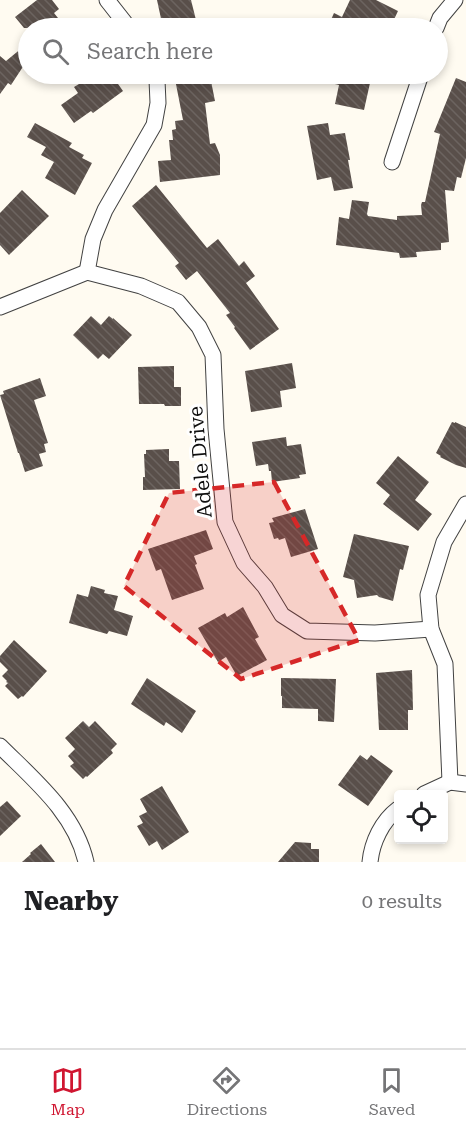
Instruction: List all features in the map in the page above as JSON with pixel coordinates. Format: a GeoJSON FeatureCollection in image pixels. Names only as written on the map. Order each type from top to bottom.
{"type":"FeatureCollection","features":[{"type":"Feature","properties":{"kind":"street"},"geometry":{"type":"LineString","coordinates":[[107,0],[121,18]]}},
{"type":"Feature","properties":{"kind":"street"},"geometry":{"type":"LineString","coordinates":[[440,18],[455,0]]}},
{"type":"Feature","properties":{"kind":"street"},"geometry":{"type":"LineString","coordinates":[[0,307],[87,272],[93,238],[105,210],[154,125],[158,104],[157,84]]}},
{"type":"Feature","properties":{"kind":"street"},"geometry":{"type":"LineString","coordinates":[[392,162],[418,84]]}},
{"type":"Feature","properties":{"kind":"street","name":"Adele Drive"},"geometry":{"type":"LineString","coordinates":[[87,272],[141,286],[178,302],[200,327],[213,355],[216,429],[225,522],[244,563],[265,587],[282,615],[307,631],[375,633],[431,629]]}},
{"type":"Feature","properties":{"kind":"street"},"geometry":{"type":"LineString","coordinates":[[450,782],[445,664],[431,629],[428,595],[444,542],[466,504]]}},
{"type":"Feature","properties":{"kind":"street"},"geometry":{"type":"LineString","coordinates":[[0,746],[49,795],[70,822],[86,862]]}},
{"type":"Feature","properties":{"kind":"street"},"geometry":{"type":"LineString","coordinates":[[434,790],[450,782],[466,784]]}},
{"type":"Feature","properties":{"kind":"street"},"geometry":{"type":"LineString","coordinates":[[370,862],[371,849],[394,812]]}},
{"type":"Feature","properties":{"kind":"highlighted area"},"geometry":{"type":"Polygon","coordinates":[[[274,482],[359,640],[241,679],[124,586],[169,493],[274,482]]]}},
{"type":"Feature","properties":{"kind":"building"},"geometry":{"type":"Polygon","coordinates":[[[37,0],[52,0],[59,9],[54,13],[58,18],[18,18],[18,21],[15,17],[37,0]]]}},
{"type":"Feature","properties":{"kind":"building"},"geometry":{"type":"Polygon","coordinates":[[[157,0],[191,0],[196,18],[161,18],[157,0]]]}},
{"type":"Feature","properties":{"kind":"building"},"geometry":{"type":"Polygon","coordinates":[[[350,0],[376,0],[398,11],[395,18],[332,18],[334,13],[342,17],[350,0]]]}},
{"type":"Feature","properties":{"kind":"building"},"geometry":{"type":"Polygon","coordinates":[[[18,51],[18,74],[11,85],[8,83],[0,94],[0,56],[6,61],[18,51]]]}},
{"type":"Feature","properties":{"kind":"building"},"geometry":{"type":"Polygon","coordinates":[[[456,78],[466,82],[466,158],[461,178],[457,177],[454,191],[445,190],[449,242],[441,243],[441,250],[416,252],[417,257],[400,258],[399,253],[336,245],[339,217],[349,219],[352,200],[369,202],[368,216],[397,220],[397,216],[422,215],[421,205],[425,202],[440,134],[434,132],[456,78]]]}},
{"type":"Feature","properties":{"kind":"building"},"geometry":{"type":"Polygon","coordinates":[[[79,84],[118,84],[123,91],[93,113],[91,111],[74,123],[61,105],[78,93],[74,87],[79,84]]]}},
{"type":"Feature","properties":{"kind":"building"},"geometry":{"type":"Polygon","coordinates":[[[176,84],[212,84],[215,101],[205,103],[210,144],[215,143],[220,155],[220,175],[160,182],[158,161],[171,160],[169,140],[173,140],[172,130],[176,129],[175,121],[183,120],[176,84]]]}},
{"type":"Feature","properties":{"kind":"building"},"geometry":{"type":"Polygon","coordinates":[[[335,84],[370,84],[364,110],[335,104],[339,85],[335,84]]]}},
{"type":"Feature","properties":{"kind":"building"},"geometry":{"type":"Polygon","coordinates":[[[35,123],[72,143],[69,147],[84,155],[82,158],[92,163],[75,195],[45,178],[54,162],[41,155],[46,147],[27,137],[35,123]]]}},
{"type":"Feature","properties":{"kind":"building"},"geometry":{"type":"Polygon","coordinates":[[[328,123],[330,135],[345,133],[353,188],[334,191],[331,177],[317,180],[307,126],[328,123]]]}},
{"type":"Feature","properties":{"kind":"building"},"geometry":{"type":"Polygon","coordinates":[[[156,185],[207,248],[218,239],[239,266],[244,261],[255,276],[246,283],[279,329],[250,350],[226,315],[230,313],[197,271],[186,280],[175,266],[179,263],[132,206],[156,185]]]}},
{"type":"Feature","properties":{"kind":"building"},"geometry":{"type":"Polygon","coordinates":[[[22,190],[49,216],[9,255],[0,245],[0,213],[22,190]]]}},
{"type":"Feature","properties":{"kind":"building"},"geometry":{"type":"Polygon","coordinates":[[[91,316],[101,325],[109,316],[132,335],[109,359],[103,354],[98,359],[73,335],[91,316]]]}},
{"type":"Feature","properties":{"kind":"building"},"geometry":{"type":"Polygon","coordinates":[[[292,363],[296,388],[280,391],[282,407],[251,412],[245,371],[292,363]]]}},
{"type":"Feature","properties":{"kind":"building"},"geometry":{"type":"Polygon","coordinates":[[[174,366],[174,387],[181,387],[181,406],[139,404],[138,367],[174,366]]]}},
{"type":"Feature","properties":{"kind":"building"},"geometry":{"type":"Polygon","coordinates":[[[40,378],[46,396],[34,400],[48,443],[44,444],[46,452],[39,454],[43,466],[25,472],[0,395],[4,394],[3,391],[40,378]]]}},
{"type":"Feature","properties":{"kind":"building"},"geometry":{"type":"Polygon","coordinates":[[[452,422],[466,427],[466,468],[436,453],[452,422]]]}},
{"type":"Feature","properties":{"kind":"building"},"geometry":{"type":"Polygon","coordinates":[[[286,437],[287,446],[301,444],[306,474],[299,475],[300,478],[272,482],[268,464],[256,466],[252,442],[286,437]]]}},
{"type":"Feature","properties":{"kind":"building"},"geometry":{"type":"Polygon","coordinates":[[[169,449],[169,461],[179,461],[180,489],[143,490],[146,450],[169,449]]]}},
{"type":"Feature","properties":{"kind":"building"},"geometry":{"type":"Polygon","coordinates":[[[398,456],[429,482],[415,500],[432,514],[418,531],[383,504],[390,495],[376,483],[398,456]]]}},
{"type":"Feature","properties":{"kind":"building"},"geometry":{"type":"Polygon","coordinates":[[[305,509],[318,549],[291,557],[285,538],[274,539],[269,523],[274,522],[272,518],[305,509]]]}},
{"type":"Feature","properties":{"kind":"building"},"geometry":{"type":"Polygon","coordinates":[[[206,530],[213,549],[194,556],[204,589],[172,600],[161,569],[156,571],[148,549],[206,530]]]}},
{"type":"Feature","properties":{"kind":"building"},"geometry":{"type":"Polygon","coordinates":[[[354,534],[409,546],[403,570],[400,569],[393,601],[377,595],[357,598],[354,580],[343,577],[354,534]]]}},
{"type":"Feature","properties":{"kind":"building"},"geometry":{"type":"Polygon","coordinates":[[[91,586],[105,590],[104,593],[118,596],[114,610],[133,616],[127,636],[109,631],[107,634],[69,623],[77,594],[88,597],[91,586]]]}},
{"type":"Feature","properties":{"kind":"building"},"geometry":{"type":"Polygon","coordinates":[[[243,607],[259,637],[255,639],[267,660],[237,676],[226,657],[218,662],[198,628],[225,613],[227,617],[243,607]]]}},
{"type":"Feature","properties":{"kind":"building"},"geometry":{"type":"Polygon","coordinates":[[[14,640],[47,671],[23,697],[18,699],[5,686],[8,683],[2,676],[8,670],[0,662],[0,656],[14,640]]]}},
{"type":"Feature","properties":{"kind":"building"},"geometry":{"type":"Polygon","coordinates":[[[412,670],[413,710],[408,710],[408,730],[379,730],[376,673],[412,670]]]}},
{"type":"Feature","properties":{"kind":"building"},"geometry":{"type":"Polygon","coordinates":[[[147,678],[196,711],[182,733],[166,722],[164,726],[131,704],[147,678]]]}},
{"type":"Feature","properties":{"kind":"building"},"geometry":{"type":"Polygon","coordinates":[[[281,678],[336,679],[334,722],[318,721],[318,709],[282,708],[281,678]]]}},
{"type":"Feature","properties":{"kind":"building"},"geometry":{"type":"Polygon","coordinates":[[[83,721],[89,727],[95,721],[117,744],[111,750],[113,753],[83,779],[70,766],[74,763],[68,756],[75,749],[65,738],[83,721]]]}},
{"type":"Feature","properties":{"kind":"building"},"geometry":{"type":"Polygon","coordinates":[[[360,755],[367,760],[371,755],[393,771],[368,806],[338,785],[360,755]]]}},
{"type":"Feature","properties":{"kind":"building"},"geometry":{"type":"Polygon","coordinates":[[[162,786],[189,832],[162,850],[157,841],[149,846],[137,826],[143,823],[139,816],[147,812],[140,799],[162,786]]]}},
{"type":"Feature","properties":{"kind":"building"},"geometry":{"type":"Polygon","coordinates":[[[7,801],[21,816],[0,836],[0,807],[7,801]]]}},
{"type":"Feature","properties":{"kind":"building"},"geometry":{"type":"Polygon","coordinates":[[[295,842],[311,843],[311,849],[319,849],[319,862],[278,862],[295,842]]]}},
{"type":"Feature","properties":{"kind":"building"},"geometry":{"type":"Polygon","coordinates":[[[41,844],[55,862],[22,862],[30,853],[41,844]]]}}]}
